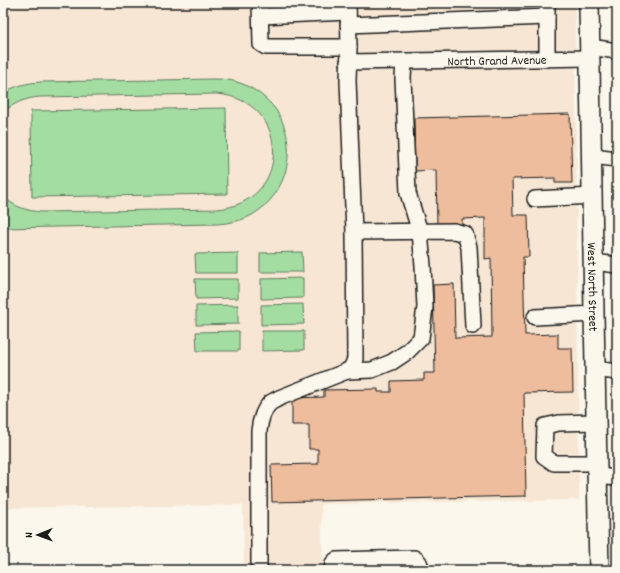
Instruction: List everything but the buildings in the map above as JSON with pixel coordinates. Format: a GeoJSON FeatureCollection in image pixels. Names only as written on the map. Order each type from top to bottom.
{"type":"FeatureCollection","features":[{"type":"Feature","properties":{"kind":"main road","name":"West North Street"},"geometry":{"type":"LineString","coordinates":[[589,3],[599,570]]}},
{"type":"Feature","properties":{"kind":"street"},"geometry":{"type":"LineString","coordinates":[[349,47],[266,47],[261,44],[260,9],[348,13],[547,10],[547,59]]}},
{"type":"Feature","properties":{"kind":"street"},"geometry":{"type":"LineString","coordinates":[[259,570],[260,423],[270,404],[279,398],[347,370],[352,367],[355,359],[354,232],[348,81],[348,13]]}},
{"type":"Feature","properties":{"kind":"street","name":"North Grand Avenue"},"geometry":{"type":"LineString","coordinates":[[348,62],[547,59],[617,51]]}},
{"type":"Feature","properties":{"kind":"street"},"geometry":{"type":"LineString","coordinates":[[347,370],[372,370],[392,362],[407,352],[421,338],[425,307],[420,232],[408,193],[403,78],[404,61]]}},
{"type":"Feature","properties":{"kind":"street"},"geometry":{"type":"LineString","coordinates":[[592,156],[617,159]]}},
{"type":"Feature","properties":{"kind":"street"},"geometry":{"type":"LineString","coordinates":[[536,199],[593,196]]}},
{"type":"Feature","properties":{"kind":"street"},"geometry":{"type":"LineString","coordinates":[[354,232],[454,231],[465,234],[469,247],[473,326]]}},
{"type":"Feature","properties":{"kind":"street"},"geometry":{"type":"LineString","coordinates":[[594,262],[617,265]]}},
{"type":"Feature","properties":{"kind":"street"},"geometry":{"type":"LineString","coordinates":[[535,317],[594,314]]}},
{"type":"Feature","properties":{"kind":"street"},"geometry":{"type":"LineString","coordinates":[[595,369],[617,372]]}},
{"type":"Feature","properties":{"kind":"street"},"geometry":{"type":"LineString","coordinates":[[596,422],[559,423],[545,426],[544,456],[554,463],[597,469],[617,478]]}},
{"type":"Feature","properties":{"kind":"street"},"geometry":{"type":"LineString","coordinates":[[332,570],[333,563],[336,560],[414,558],[421,564],[420,570]]}},
{"type":"Feature","properties":{"kind":"shaded area"},"geometry":{"type":"Polygon","coordinates":[[[3,3],[575,3],[579,500],[321,504],[323,570],[244,570],[243,505],[3,508],[3,3]]]}},
{"type":"Feature","properties":{"kind":"green space"},"geometry":{"type":"Polygon","coordinates":[[[215,79],[234,81],[255,91],[276,110],[283,123],[287,138],[288,153],[286,167],[282,182],[275,195],[265,206],[244,219],[217,224],[3,228],[3,196],[21,208],[42,212],[217,209],[242,203],[260,189],[270,171],[274,151],[270,131],[259,113],[241,100],[216,94],[40,97],[30,98],[20,102],[3,112],[3,93],[30,83],[215,79]]]}},
{"type":"Feature","properties":{"kind":"green space"},"geometry":{"type":"Polygon","coordinates":[[[226,108],[227,194],[32,197],[31,111],[226,108]]]}},
{"type":"Feature","properties":{"kind":"green space"},"geometry":{"type":"Polygon","coordinates":[[[302,252],[303,272],[260,272],[260,253],[302,252]]]}},
{"type":"Feature","properties":{"kind":"green space"},"geometry":{"type":"Polygon","coordinates":[[[238,253],[238,273],[196,273],[195,254],[238,253]]]}},
{"type":"Feature","properties":{"kind":"green space"},"geometry":{"type":"Polygon","coordinates":[[[303,278],[303,298],[261,299],[261,279],[303,278]]]}},
{"type":"Feature","properties":{"kind":"green space"},"geometry":{"type":"Polygon","coordinates":[[[195,279],[238,279],[238,298],[196,299],[195,279]]]}},
{"type":"Feature","properties":{"kind":"green space"},"geometry":{"type":"Polygon","coordinates":[[[303,304],[304,324],[261,325],[261,305],[303,304]]]}},
{"type":"Feature","properties":{"kind":"green space"},"geometry":{"type":"Polygon","coordinates":[[[238,305],[238,324],[196,325],[196,306],[238,305]]]}},
{"type":"Feature","properties":{"kind":"green space"},"geometry":{"type":"Polygon","coordinates":[[[239,331],[239,351],[197,351],[196,332],[239,331]]]}},
{"type":"Feature","properties":{"kind":"green space"},"geometry":{"type":"Polygon","coordinates":[[[262,331],[304,331],[304,350],[262,351],[262,331]]]}}]}
